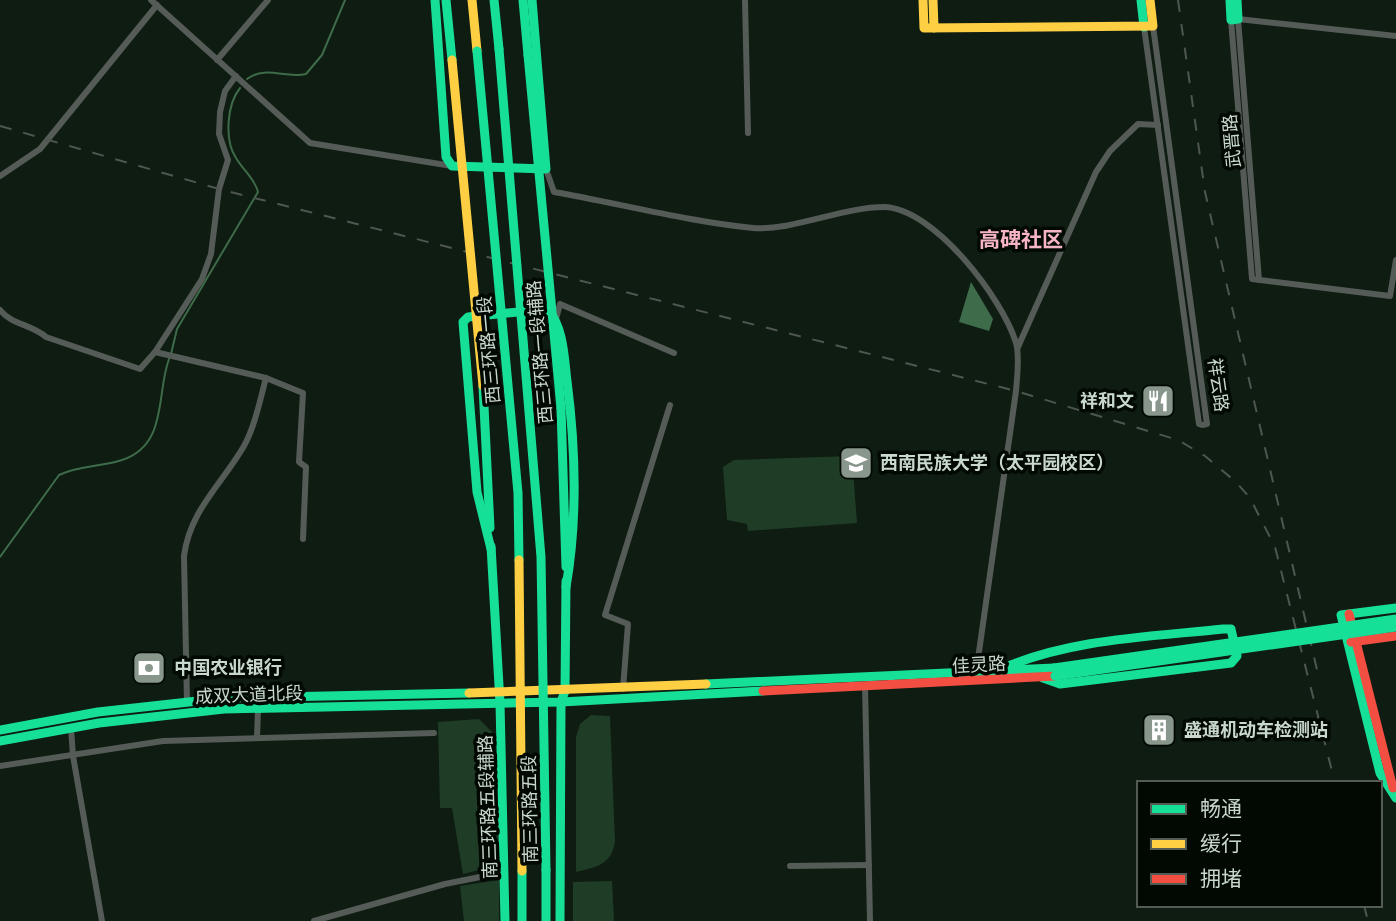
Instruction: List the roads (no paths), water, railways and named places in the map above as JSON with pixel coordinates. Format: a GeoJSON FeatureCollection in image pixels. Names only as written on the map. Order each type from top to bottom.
{"type":"FeatureCollection","features":[{"type":"Feature","properties":{"kind":"main road"},"geometry":{"type":"LineString","coordinates":[[435,0],[446,157],[452,166],[546,169],[532,0]]}},
{"type":"Feature","properties":{"kind":"main road"},"geometry":{"type":"LineString","coordinates":[[446,0],[483,386],[499,698]]}},
{"type":"Feature","properties":{"kind":"main road","name":"西三环路一段"},"geometry":{"type":"LineString","coordinates":[[472,0],[518,493],[522,698]]}},
{"type":"Feature","properties":{"kind":"main road","name":"西三环路一段"},"geometry":{"type":"LineString","coordinates":[[494,0],[535,460],[545,698]]}},
{"type":"Feature","properties":{"kind":"main road","name":"西三环路一段辅路"},"geometry":{"type":"LineString","coordinates":[[523,0],[561,408],[566,587],[565,691],[561,702]]}},
{"type":"Feature","properties":{"kind":"main road"},"geometry":{"type":"LineString","coordinates":[[923,0],[923,28],[1148,26]]}},
{"type":"Feature","properties":{"kind":"main road"},"geometry":{"type":"LineString","coordinates":[[933,0],[934,28]]}},
{"type":"Feature","properties":{"kind":"main road","name":"祥云路"},"geometry":{"type":"LineString","coordinates":[[1141,0],[1148,26]]}},
{"type":"Feature","properties":{"kind":"main road","name":"祥云路"},"geometry":{"type":"LineString","coordinates":[[1148,26],[1150,0]]}},
{"type":"Feature","properties":{"kind":"main road","name":"武晋路"},"geometry":{"type":"LineString","coordinates":[[1230,0],[1234,19]]}},
{"type":"Feature","properties":{"kind":"main road","name":"武晋路"},"geometry":{"type":"LineString","coordinates":[[1234,19],[1237,0]]}},
{"type":"Feature","properties":{"kind":"main road"},"geometry":{"type":"LineString","coordinates":[[491,549],[477,492],[463,322],[468,317],[548,309],[556,319],[564,354],[578,491],[576,542],[566,587]]}},
{"type":"Feature","properties":{"kind":"main road"},"geometry":{"type":"LineString","coordinates":[[1396,608],[1340,615],[1396,797]]}},
{"type":"Feature","properties":{"kind":"main road","name":"佳灵路"},"geometry":{"type":"LineString","coordinates":[[499,698],[565,691],[1041,677],[1054,672],[1396,619]]}},
{"type":"Feature","properties":{"kind":"main road","name":"佳灵路"},"geometry":{"type":"LineString","coordinates":[[975,677],[996,672],[1054,672],[1396,627]]}},
{"type":"Feature","properties":{"kind":"main road"},"geometry":{"type":"LineString","coordinates":[[996,672],[1020,658],[1125,641],[1223,629],[1231,629],[1234,634],[1237,656],[1231,663],[1060,684],[1041,677]]}},
{"type":"Feature","properties":{"kind":"main road"},"geometry":{"type":"LineString","coordinates":[[1350,642],[1396,636]]}},
{"type":"Feature","properties":{"kind":"main road","name":"佳灵路"},"geometry":{"type":"LineString","coordinates":[[499,698],[561,702],[865,682]]}},
{"type":"Feature","properties":{"kind":"main road","name":"成双大道北段"},"geometry":{"type":"LineString","coordinates":[[0,730],[98,712],[187,701],[499,698]]}},
{"type":"Feature","properties":{"kind":"main road","name":"成双大道北段"},"geometry":{"type":"LineString","coordinates":[[0,741],[188,712],[499,698]]}},
{"type":"Feature","properties":{"kind":"main road","name":"南三环路五段辅路"},"geometry":{"type":"LineString","coordinates":[[499,698],[506,872],[505,921]]}},
{"type":"Feature","properties":{"kind":"main road","name":"南三环路五段"},"geometry":{"type":"LineString","coordinates":[[522,698],[522,921]]}},
{"type":"Feature","properties":{"kind":"main road","name":"南三环路五段"},"geometry":{"type":"LineString","coordinates":[[545,698],[546,921]]}},
{"type":"Feature","properties":{"kind":"main road"},"geometry":{"type":"LineString","coordinates":[[560,921],[561,702]]}},
{"type":"Feature","properties":{"kind":"street"},"geometry":{"type":"LineString","coordinates":[[151,0],[310,143],[452,166]]}},
{"type":"Feature","properties":{"kind":"street"},"geometry":{"type":"LineString","coordinates":[[217,60],[268,0]]}},
{"type":"Feature","properties":{"kind":"street"},"geometry":{"type":"LineString","coordinates":[[745,0],[748,133]]}},
{"type":"Feature","properties":{"kind":"street"},"geometry":{"type":"LineString","coordinates":[[0,176],[40,149],[157,5]]}},
{"type":"Feature","properties":{"kind":"street"},"geometry":{"type":"LineString","coordinates":[[1234,19],[1396,36]]}},
{"type":"Feature","properties":{"kind":"street","name":"武晋路"},"geometry":{"type":"LineString","coordinates":[[1234,19],[1255,279],[1390,296],[1396,260]]}},
{"type":"Feature","properties":{"kind":"street","name":"祥云路"},"geometry":{"type":"LineString","coordinates":[[1148,26],[1207,424],[1202,425],[1199,424],[1158,125],[1148,26]]}},
{"type":"Feature","properties":{"kind":"street"},"geometry":{"type":"LineString","coordinates":[[0,310],[9,320],[35,327],[46,337],[140,369],[155,352],[202,279],[211,254],[219,189],[228,160],[219,134],[219,112],[225,91],[236,76]]}},
{"type":"Feature","properties":{"kind":"street"},"geometry":{"type":"LineString","coordinates":[[975,677],[1016,391],[1018,347],[1096,172],[1110,150],[1138,124],[1158,125]]}},
{"type":"Feature","properties":{"kind":"street"},"geometry":{"type":"LineString","coordinates":[[546,169],[554,192],[756,228],[866,209],[899,209],[945,240],[969,262],[1012,331],[1018,347]]}},
{"type":"Feature","properties":{"kind":"street"},"geometry":{"type":"LineString","coordinates":[[556,319],[561,304],[674,353]]}},
{"type":"Feature","properties":{"kind":"street"},"geometry":{"type":"LineString","coordinates":[[155,352],[266,378],[303,393],[299,462],[306,467],[303,539]]}},
{"type":"Feature","properties":{"kind":"street"},"geometry":{"type":"LineString","coordinates":[[188,712],[184,556],[186,536],[204,501],[246,442],[266,378]]}},
{"type":"Feature","properties":{"kind":"street"},"geometry":{"type":"LineString","coordinates":[[623,689],[628,624],[605,615],[670,405]]}},
{"type":"Feature","properties":{"kind":"street"},"geometry":{"type":"LineString","coordinates":[[865,682],[870,921]]}},
{"type":"Feature","properties":{"kind":"street"},"geometry":{"type":"LineString","coordinates":[[257,738],[258,709]]}},
{"type":"Feature","properties":{"kind":"street"},"geometry":{"type":"LineString","coordinates":[[71,728],[73,756],[102,921]]}},
{"type":"Feature","properties":{"kind":"street"},"geometry":{"type":"LineString","coordinates":[[0,766],[163,741],[434,733]]}},
{"type":"Feature","properties":{"kind":"street"},"geometry":{"type":"LineString","coordinates":[[790,866],[869,865]]}},
{"type":"Feature","properties":{"kind":"street"},"geometry":{"type":"LineString","coordinates":[[319,920],[445,884],[506,872]]}},
{"type":"Feature","properties":{"kind":"waterway"},"geometry":{"type":"LineString","coordinates":[[247,79],[261,73],[306,74],[322,55],[345,0]]}},
{"type":"Feature","properties":{"kind":"waterway"},"geometry":{"type":"LineString","coordinates":[[171,354],[177,329],[258,192],[236,158],[230,142],[230,112],[240,88]]}},
{"type":"Feature","properties":{"kind":"waterway"},"geometry":{"type":"LineString","coordinates":[[0,557],[59,475],[74,469],[122,460],[137,453],[147,443],[158,417],[169,359]]}},
{"type":"Feature","properties":{"kind":"railway"},"geometry":{"type":"LineString","coordinates":[[1178,0],[1205,192],[1318,674]]}},
{"type":"Feature","properties":{"kind":"railway"},"geometry":{"type":"LineString","coordinates":[[0,126],[219,189],[1016,391],[1178,440],[1205,456],[1236,482],[1250,498],[1275,547],[1334,781]]}},
{"type":"Feature","properties":{"kind":"railway"},"geometry":{"type":"LineString","coordinates":[[1364,907],[1368,921]]}},
{"type":"Feature","properties":{"kind":"place","name":"祥和文"},"geometry":{"type":"Point","coordinates":[1158,401]}},
{"type":"Feature","properties":{"kind":"place","name":"西南民族大学（太平园校区）"},"geometry":{"type":"Point","coordinates":[856,463]}},
{"type":"Feature","properties":{"kind":"place","name":"中国农业银行"},"geometry":{"type":"Point","coordinates":[149,668]}},
{"type":"Feature","properties":{"kind":"place","name":"盛通机动车检测站"},"geometry":{"type":"Point","coordinates":[1159,730]}},
{"type":"Feature","properties":{"kind":"district","name":"高碑社区"},"geometry":{"type":"Point","coordinates":[1021,240]}}]}
